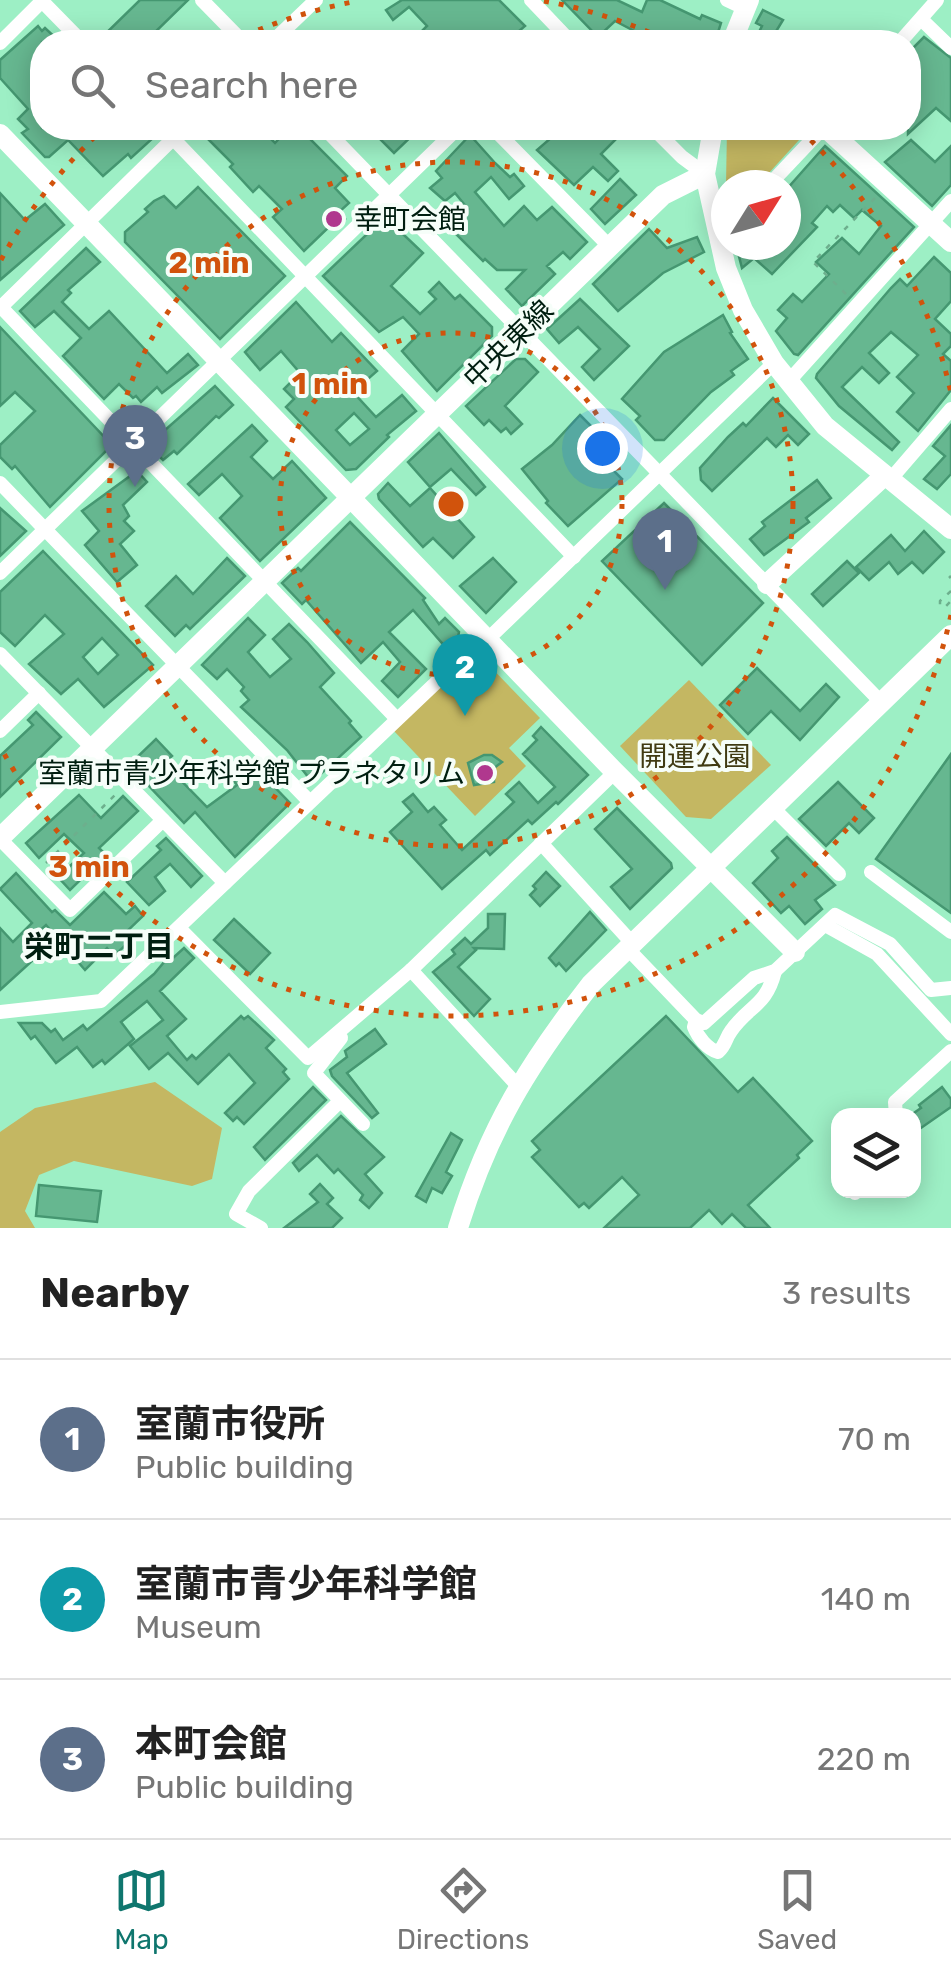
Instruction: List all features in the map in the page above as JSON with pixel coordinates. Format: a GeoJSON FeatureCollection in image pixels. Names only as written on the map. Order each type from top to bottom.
{"type":"FeatureCollection","features":[{"type":"Feature","properties":{"kind":"street"},"geometry":{"type":"LineString","coordinates":[[0,43],[42,0],[71,30]]}},
{"type":"Feature","properties":{"kind":"street"},"geometry":{"type":"LineString","coordinates":[[202,0],[231,30]]}},
{"type":"Feature","properties":{"kind":"street"},"geometry":{"type":"LineString","coordinates":[[285,30],[316,0]]}},
{"type":"Feature","properties":{"kind":"street"},"geometry":{"type":"LineString","coordinates":[[531,0],[559,30]]}},
{"type":"Feature","properties":{"kind":"street"},"geometry":{"type":"LineString","coordinates":[[910,30],[937,0]]}},
{"type":"Feature","properties":{"kind":"street"},"geometry":{"type":"LineString","coordinates":[[734,30],[740,3]]}},
{"type":"Feature","properties":{"kind":"street"},"geometry":{"type":"LineString","coordinates":[[921,18],[951,48]]}},
{"type":"Feature","properties":{"kind":"street"},"geometry":{"type":"LineString","coordinates":[[0,134],[615,772],[795,952]]}},
{"type":"Feature","properties":{"kind":"street"},"geometry":{"type":"LineString","coordinates":[[164,140],[0,307],[396,718]]}},
{"type":"Feature","properties":{"kind":"street"},"geometry":{"type":"LineString","coordinates":[[181,140],[305,277],[574,557]]}},
{"type":"Feature","properties":{"kind":"street"},"geometry":{"type":"LineString","coordinates":[[336,140],[880,701]]}},
{"type":"Feature","properties":{"kind":"street"},"geometry":{"type":"LineString","coordinates":[[0,572],[446,140]]}},
{"type":"Feature","properties":{"kind":"street"},"geometry":{"type":"LineString","coordinates":[[505,140],[609,246]]}},
{"type":"Feature","properties":{"kind":"street"},"geometry":{"type":"LineString","coordinates":[[665,140],[706,174]]}},
{"type":"Feature","properties":{"kind":"street"},"geometry":{"type":"LineString","coordinates":[[711,140],[706,174],[711,192]]}},
{"type":"Feature","properties":{"kind":"street"},"geometry":{"type":"LineString","coordinates":[[784,170],[813,140]]}},
{"type":"Feature","properties":{"kind":"street"},"geometry":{"type":"LineString","coordinates":[[838,140],[951,242]]}},
{"type":"Feature","properties":{"kind":"street","name":"中央東線"},"geometry":{"type":"LineString","coordinates":[[0,839],[662,195],[706,174]]}},
{"type":"Feature","properties":{"kind":"street"},"geometry":{"type":"LineString","coordinates":[[788,382],[951,201]]}},
{"type":"Feature","properties":{"kind":"street"},"geometry":{"type":"LineString","coordinates":[[725,260],[743,310],[774,363],[824,426],[951,529]]}},
{"type":"Feature","properties":{"kind":"street"},"geometry":{"type":"LineString","coordinates":[[0,1012],[100,1001],[180,929],[396,718],[574,557],[774,363]]}},
{"type":"Feature","properties":{"kind":"street"},"geometry":{"type":"LineString","coordinates":[[767,584],[886,479],[951,410]]}},
{"type":"Feature","properties":{"kind":"street"},"geometry":{"type":"LineString","coordinates":[[0,483],[309,801]]}},
{"type":"Feature","properties":{"kind":"street"},"geometry":{"type":"LineString","coordinates":[[458,1228],[485,1151],[517,1086],[591,984],[951,635]]}},
{"type":"Feature","properties":{"kind":"street"},"geometry":{"type":"LineString","coordinates":[[0,654],[225,884]]}},
{"type":"Feature","properties":{"kind":"street"},"geometry":{"type":"LineString","coordinates":[[0,732],[39,694]]}},
{"type":"Feature","properties":{"kind":"street"},"geometry":{"type":"LineString","coordinates":[[180,929],[308,1058],[411,970],[615,772]]}},
{"type":"Feature","properties":{"kind":"street"},"geometry":{"type":"LineString","coordinates":[[772,807],[839,874]]}},
{"type":"Feature","properties":{"kind":"street"},"geometry":{"type":"LineString","coordinates":[[0,839],[70,910],[162,820]]}},
{"type":"Feature","properties":{"kind":"street"},"geometry":{"type":"LineString","coordinates":[[541,843],[696,1020],[704,1023],[754,978],[774,972],[835,916],[890,944],[932,990],[951,988]]}},
{"type":"Feature","properties":{"kind":"street"},"geometry":{"type":"LineString","coordinates":[[871,872],[951,932]]}},
{"type":"Feature","properties":{"kind":"street"},"geometry":{"type":"LineString","coordinates":[[825,925],[877,954],[951,1034]]}},
{"type":"Feature","properties":{"kind":"street"},"geometry":{"type":"LineString","coordinates":[[411,970],[517,1086]]}},
{"type":"Feature","properties":{"kind":"street"},"geometry":{"type":"LineString","coordinates":[[696,1020],[697,1035],[711,1050],[723,1048],[730,1032],[769,993],[774,972]]}},
{"type":"Feature","properties":{"kind":"street"},"geometry":{"type":"LineString","coordinates":[[360,1014],[314,1074],[363,1124]]}},
{"type":"Feature","properties":{"kind":"street"},"geometry":{"type":"LineString","coordinates":[[896,1108],[896,1102],[948,1057]]}},
{"type":"Feature","properties":{"kind":"street"},"geometry":{"type":"LineString","coordinates":[[261,1228],[236,1214],[249,1191],[340,1101]]}},
{"type":"Feature","properties":{"kind":"path"},"geometry":{"type":"LineString","coordinates":[[858,305],[813,262],[888,184]]}},
{"type":"Feature","properties":{"kind":"path"},"geometry":{"type":"LineString","coordinates":[[951,591],[940,600],[940,605],[945,607],[951,600]]}},
{"type":"Feature","properties":{"kind":"path"},"geometry":{"type":"LineString","coordinates":[[945,604],[951,600]]}},
{"type":"Feature","properties":{"kind":"path"},"geometry":{"type":"LineString","coordinates":[[35,874],[127,784]]}},
{"type":"Feature","properties":{"kind":"green space"},"geometry":{"type":"Polygon","coordinates":[[[727,140],[799,140],[772,170],[726,170],[727,140]]]}},
{"type":"Feature","properties":{"kind":"green space"},"geometry":{"type":"Polygon","coordinates":[[[476,652],[540,718],[509,748],[526,766],[475,816],[394,731],[476,652]]]}},
{"type":"Feature","properties":{"kind":"green space","name":"開運公園"},"geometry":{"type":"Polygon","coordinates":[[[689,680],[771,765],[711,819],[686,817],[620,746],[689,680]]]}},
{"type":"Feature","properties":{"kind":"green space"},"geometry":{"type":"Polygon","coordinates":[[[155,1082],[222,1128],[212,1179],[192,1186],[74,1161],[39,1175],[25,1211],[35,1228],[0,1228],[0,1132],[35,1108],[155,1082]]]}},
{"type":"Feature","properties":{"kind":"building"},"geometry":{"type":"Polygon","coordinates":[[[140,0],[188,0],[157,30],[109,30],[140,0]]]}},
{"type":"Feature","properties":{"kind":"building"},"geometry":{"type":"Polygon","coordinates":[[[402,0],[499,0],[525,26],[520,30],[423,30],[427,26],[409,7],[393,20],[386,10],[402,0]]]}},
{"type":"Feature","properties":{"kind":"building"},"geometry":{"type":"Polygon","coordinates":[[[562,0],[617,0],[642,12],[647,0],[660,0],[700,19],[702,15],[721,23],[719,30],[632,30],[615,21],[605,30],[591,30],[562,0]]]}},
{"type":"Feature","properties":{"kind":"building"},"geometry":{"type":"Polygon","coordinates":[[[763,10],[783,20],[777,30],[760,30],[762,26],[756,23],[763,10]]]}},
{"type":"Feature","properties":{"kind":"building"},"geometry":{"type":"Polygon","coordinates":[[[30,33],[30,140],[68,140],[49,157],[22,133],[28,129],[18,119],[28,109],[0,78],[0,60],[30,33]]]}},
{"type":"Feature","properties":{"kind":"building"},"geometry":{"type":"Polygon","coordinates":[[[924,37],[951,58],[951,121],[936,108],[921,122],[924,37]]]}},
{"type":"Feature","properties":{"kind":"building"},"geometry":{"type":"Polygon","coordinates":[[[68,140],[151,140],[131,158],[128,154],[103,176],[68,140]]]}},
{"type":"Feature","properties":{"kind":"building"},"geometry":{"type":"Polygon","coordinates":[[[209,140],[311,140],[347,176],[335,188],[349,203],[339,212],[345,219],[337,227],[333,223],[304,251],[273,217],[282,209],[259,186],[253,192],[230,167],[233,164],[209,140]]]}},
{"type":"Feature","properties":{"kind":"building"},"geometry":{"type":"Polygon","coordinates":[[[381,140],[408,140],[394,153],[381,140]]]}},
{"type":"Feature","properties":{"kind":"building"},"geometry":{"type":"Polygon","coordinates":[[[465,140],[474,140],[524,186],[509,199],[491,177],[475,192],[504,226],[524,206],[537,220],[552,207],[587,242],[570,259],[563,252],[547,266],[555,274],[522,306],[506,289],[525,270],[497,270],[449,227],[468,209],[455,193],[445,201],[430,188],[442,178],[436,171],[465,140]]]}},
{"type":"Feature","properties":{"kind":"building"},"geometry":{"type":"Polygon","coordinates":[[[549,140],[615,140],[601,154],[618,171],[608,181],[593,167],[574,185],[537,150],[549,140]]]}},
{"type":"Feature","properties":{"kind":"building"},"geometry":{"type":"Polygon","coordinates":[[[911,140],[935,162],[951,146],[951,185],[932,206],[885,162],[911,140]]]}},
{"type":"Feature","properties":{"kind":"building"},"geometry":{"type":"Polygon","coordinates":[[[825,146],[914,227],[798,355],[776,331],[787,318],[778,310],[793,294],[802,302],[829,274],[816,262],[842,238],[859,254],[881,226],[862,210],[854,218],[840,205],[833,212],[827,206],[812,223],[817,227],[801,244],[801,173],[825,146]]]}},
{"type":"Feature","properties":{"kind":"building"},"geometry":{"type":"Polygon","coordinates":[[[620,179],[636,195],[605,224],[591,209],[620,179]]]}},
{"type":"Feature","properties":{"kind":"building"},"geometry":{"type":"Polygon","coordinates":[[[198,187],[285,276],[220,339],[125,242],[125,232],[148,212],[145,209],[154,201],[164,196],[176,208],[198,187]]]}},
{"type":"Feature","properties":{"kind":"building"},"geometry":{"type":"Polygon","coordinates":[[[0,193],[25,220],[45,204],[64,225],[0,280],[0,193]]]}},
{"type":"Feature","properties":{"kind":"building"},"geometry":{"type":"Polygon","coordinates":[[[385,217],[423,253],[391,286],[420,314],[436,299],[429,292],[439,282],[455,299],[460,295],[492,327],[492,336],[437,391],[402,351],[419,334],[403,317],[379,332],[323,276],[385,217]]]}},
{"type":"Feature","properties":{"kind":"building"},"geometry":{"type":"Polygon","coordinates":[[[649,229],[667,248],[697,237],[704,252],[663,273],[618,311],[593,284],[649,229]]]}},
{"type":"Feature","properties":{"kind":"building"},"geometry":{"type":"Polygon","coordinates":[[[86,248],[100,262],[68,290],[71,293],[62,302],[89,329],[109,311],[167,373],[188,354],[198,365],[162,393],[157,387],[141,402],[119,384],[104,399],[63,356],[81,338],[54,311],[35,327],[20,311],[86,248]]]}},
{"type":"Feature","properties":{"kind":"building"},"geometry":{"type":"Polygon","coordinates":[[[934,257],[951,273],[951,301],[935,319],[951,334],[951,346],[943,354],[951,361],[951,390],[918,431],[897,412],[914,393],[897,377],[918,355],[891,332],[869,353],[889,373],[879,383],[862,367],[842,387],[899,442],[892,450],[839,406],[816,378],[891,288],[900,279],[907,286],[934,257]]]}},
{"type":"Feature","properties":{"kind":"building"},"geometry":{"type":"Polygon","coordinates":[[[756,260],[785,260],[772,274],[756,260]]]}},
{"type":"Feature","properties":{"kind":"building"},"geometry":{"type":"Polygon","coordinates":[[[580,299],[629,346],[594,380],[582,367],[600,349],[578,327],[559,343],[547,329],[580,299]]]}},
{"type":"Feature","properties":{"kind":"building"},"geometry":{"type":"Polygon","coordinates":[[[296,302],[332,342],[341,333],[377,371],[353,392],[376,417],[402,395],[416,411],[356,469],[346,470],[286,407],[294,399],[284,389],[300,373],[281,351],[260,370],[245,352],[296,302]],[[354,413],[336,430],[350,445],[369,429],[354,413]]]}},
{"type":"Feature","properties":{"kind":"building"},"geometry":{"type":"Polygon","coordinates":[[[723,315],[748,359],[731,371],[734,375],[711,392],[664,440],[655,440],[636,420],[640,416],[622,399],[664,352],[723,315]]]}},
{"type":"Feature","properties":{"kind":"building"},"geometry":{"type":"Polygon","coordinates":[[[0,327],[110,443],[50,507],[15,466],[12,469],[0,457],[0,445],[35,411],[15,392],[0,406],[0,327]]]}},
{"type":"Feature","properties":{"kind":"building"},"geometry":{"type":"Polygon","coordinates":[[[516,359],[525,359],[538,372],[505,406],[522,424],[511,434],[506,428],[501,432],[489,420],[484,425],[466,406],[516,359]]]}},
{"type":"Feature","properties":{"kind":"building"},"geometry":{"type":"Polygon","coordinates":[[[215,386],[233,405],[177,454],[174,451],[163,460],[148,445],[215,386]]]}},
{"type":"Feature","properties":{"kind":"building"},"geometry":{"type":"Polygon","coordinates":[[[773,398],[809,434],[798,445],[788,435],[776,447],[767,438],[712,491],[701,480],[700,468],[773,398]]]}},
{"type":"Feature","properties":{"kind":"building"},"geometry":{"type":"Polygon","coordinates":[[[580,415],[592,427],[581,438],[622,479],[568,526],[522,469],[580,415]]]}},
{"type":"Feature","properties":{"kind":"building"},"geometry":{"type":"Polygon","coordinates":[[[252,425],[267,441],[251,457],[273,479],[292,461],[326,498],[260,561],[220,518],[242,496],[222,474],[199,495],[188,484],[252,425]]]}},
{"type":"Feature","properties":{"kind":"building"},"geometry":{"type":"Polygon","coordinates":[[[951,425],[951,474],[937,489],[924,479],[945,456],[933,446],[951,425]]]}},
{"type":"Feature","properties":{"kind":"building"},"geometry":{"type":"Polygon","coordinates":[[[439,433],[485,487],[476,495],[451,469],[430,487],[408,462],[439,433]]]}},
{"type":"Feature","properties":{"kind":"building"},"geometry":{"type":"Polygon","coordinates":[[[137,471],[147,482],[123,505],[129,516],[124,521],[134,531],[120,544],[137,565],[117,582],[85,545],[99,531],[82,511],[137,471]]]}},
{"type":"Feature","properties":{"kind":"building"},"geometry":{"type":"Polygon","coordinates":[[[817,480],[831,498],[806,518],[809,522],[764,555],[750,539],[765,526],[762,522],[817,480]]]}},
{"type":"Feature","properties":{"kind":"building"},"geometry":{"type":"Polygon","coordinates":[[[388,483],[410,506],[430,488],[474,537],[453,558],[433,538],[423,547],[379,499],[378,494],[388,483]]]}},
{"type":"Feature","properties":{"kind":"building"},"geometry":{"type":"Polygon","coordinates":[[[664,503],[763,603],[702,665],[602,561],[664,503]]]}},
{"type":"Feature","properties":{"kind":"building"},"geometry":{"type":"Polygon","coordinates":[[[0,508],[26,531],[0,556],[0,508]]]}},
{"type":"Feature","properties":{"kind":"building"},"geometry":{"type":"Polygon","coordinates":[[[350,522],[425,598],[439,624],[445,618],[459,632],[449,651],[413,610],[389,632],[426,669],[398,697],[382,681],[400,662],[383,642],[361,663],[306,600],[302,604],[282,583],[298,568],[301,571],[350,522]]]}},
{"type":"Feature","properties":{"kind":"building"},"geometry":{"type":"Polygon","coordinates":[[[924,531],[944,552],[923,573],[912,562],[898,574],[889,562],[869,580],[856,567],[891,535],[905,551],[924,531]]]}},
{"type":"Feature","properties":{"kind":"building"},"geometry":{"type":"Polygon","coordinates":[[[43,551],[153,665],[104,707],[78,679],[61,694],[29,664],[64,634],[45,615],[15,646],[0,632],[0,592],[43,551]],[[102,638],[83,657],[98,674],[118,655],[102,638]]]}},
{"type":"Feature","properties":{"kind":"building"},"geometry":{"type":"Polygon","coordinates":[[[227,558],[245,576],[190,629],[186,625],[175,636],[146,606],[176,576],[193,594],[227,558]]]}},
{"type":"Feature","properties":{"kind":"building"},"geometry":{"type":"Polygon","coordinates":[[[493,558],[516,582],[486,613],[460,586],[493,558]]]}},
{"type":"Feature","properties":{"kind":"building"},"geometry":{"type":"Polygon","coordinates":[[[847,561],[859,573],[823,606],[812,594],[847,561]]]}},
{"type":"Feature","properties":{"kind":"building"},"geometry":{"type":"Polygon","coordinates":[[[248,618],[265,635],[248,652],[270,677],[291,659],[273,639],[289,624],[307,642],[334,673],[320,687],[361,737],[312,782],[287,750],[241,707],[249,700],[241,691],[244,687],[227,669],[217,679],[202,665],[248,618]]]}},
{"type":"Feature","properties":{"kind":"building"},"geometry":{"type":"Polygon","coordinates":[[[757,668],[800,711],[826,684],[839,697],[800,740],[771,711],[748,734],[720,705],[757,668]]]}},
{"type":"Feature","properties":{"kind":"building"},"geometry":{"type":"Polygon","coordinates":[[[36,712],[61,737],[0,797],[0,756],[33,725],[28,720],[36,712]]]}},
{"type":"Feature","properties":{"kind":"building"},"geometry":{"type":"Polygon","coordinates":[[[541,727],[588,775],[558,804],[532,824],[528,820],[490,855],[486,850],[442,889],[390,832],[412,812],[403,802],[413,794],[428,812],[434,807],[446,820],[440,825],[462,850],[514,802],[506,794],[519,782],[538,803],[555,787],[523,754],[537,740],[533,736],[541,727]]]}},
{"type":"Feature","properties":{"kind":"building"},"geometry":{"type":"Polygon","coordinates":[[[156,739],[172,756],[164,763],[207,807],[237,785],[233,780],[252,764],[290,803],[235,857],[195,812],[184,823],[129,765],[156,739]]]}},
{"type":"Feature","properties":{"kind":"building"},"geometry":{"type":"Polygon","coordinates":[[[951,754],[951,913],[876,859],[951,754]]]}},
{"type":"Feature","properties":{"kind":"building"},"geometry":{"type":"Polygon","coordinates":[[[484,755],[502,762],[494,768],[494,782],[474,785],[468,763],[484,755]]]}},
{"type":"Feature","properties":{"kind":"building"},"geometry":{"type":"Polygon","coordinates":[[[838,782],[874,818],[859,833],[849,823],[826,846],[799,819],[838,782]]]}},
{"type":"Feature","properties":{"kind":"building"},"geometry":{"type":"Polygon","coordinates":[[[79,795],[101,818],[123,796],[138,811],[99,848],[106,855],[70,890],[58,877],[84,853],[64,834],[39,858],[26,843],[79,795]]]}},
{"type":"Feature","properties":{"kind":"building"},"geometry":{"type":"Polygon","coordinates":[[[617,808],[672,868],[630,909],[611,887],[632,869],[595,829],[617,808]]]}},
{"type":"Feature","properties":{"kind":"building"},"geometry":{"type":"Polygon","coordinates":[[[787,837],[835,885],[815,900],[822,909],[805,924],[789,906],[781,913],[753,883],[778,858],[772,851],[787,837]]]}},
{"type":"Feature","properties":{"kind":"building"},"geometry":{"type":"Polygon","coordinates":[[[166,838],[202,876],[191,887],[170,864],[155,877],[165,891],[149,905],[127,882],[161,850],[157,846],[166,838]]]}},
{"type":"Feature","properties":{"kind":"building"},"geometry":{"type":"Polygon","coordinates":[[[546,872],[560,886],[540,906],[530,895],[546,872]]]}},
{"type":"Feature","properties":{"kind":"building"},"geometry":{"type":"Polygon","coordinates":[[[16,873],[52,912],[55,910],[70,925],[104,892],[126,914],[135,906],[143,916],[124,934],[130,941],[114,956],[107,948],[85,970],[46,925],[27,942],[35,950],[28,957],[32,961],[0,990],[0,928],[13,942],[32,923],[0,889],[16,873]]]}},
{"type":"Feature","properties":{"kind":"building"},"geometry":{"type":"Polygon","coordinates":[[[590,912],[606,930],[566,971],[559,963],[556,966],[549,958],[590,912]]]}},
{"type":"Feature","properties":{"kind":"building"},"geometry":{"type":"Polygon","coordinates":[[[488,914],[505,914],[504,949],[474,948],[458,967],[490,999],[474,1016],[433,972],[455,954],[452,950],[465,938],[471,944],[488,928],[488,914]]]}},
{"type":"Feature","properties":{"kind":"building"},"geometry":{"type":"Polygon","coordinates":[[[234,919],[270,953],[250,974],[214,940],[234,919]]]}},
{"type":"Feature","properties":{"kind":"building"},"geometry":{"type":"Polygon","coordinates":[[[184,948],[194,958],[160,991],[186,1019],[167,1036],[187,1060],[192,1055],[196,1059],[241,1016],[248,1016],[274,1040],[266,1048],[286,1069],[283,1072],[289,1079],[244,1124],[225,1113],[255,1083],[229,1054],[198,1084],[168,1053],[149,1069],[130,1046],[163,1020],[147,1001],[121,1022],[134,1039],[105,1064],[102,1060],[93,1067],[77,1047],[56,1063],[19,1023],[42,1023],[51,1032],[55,1029],[63,1040],[83,1025],[87,1030],[154,974],[170,955],[173,958],[184,948]]]}},
{"type":"Feature","properties":{"kind":"building"},"geometry":{"type":"Polygon","coordinates":[[[666,1016],[738,1092],[753,1078],[812,1141],[748,1205],[770,1228],[746,1228],[732,1214],[722,1224],[709,1210],[690,1228],[604,1228],[639,1195],[622,1177],[589,1208],[584,1203],[579,1207],[532,1157],[540,1150],[532,1141],[666,1016]]]}},
{"type":"Feature","properties":{"kind":"building"},"geometry":{"type":"Polygon","coordinates":[[[375,1029],[386,1044],[347,1073],[378,1113],[372,1118],[330,1070],[347,1057],[345,1051],[375,1029]]]}},
{"type":"Feature","properties":{"kind":"building"},"geometry":{"type":"Polygon","coordinates":[[[313,1087],[326,1100],[265,1160],[254,1147],[313,1087]]]}},
{"type":"Feature","properties":{"kind":"building"},"geometry":{"type":"Polygon","coordinates":[[[942,1087],[951,1099],[951,1107],[921,1128],[919,1105],[942,1087]]]}},
{"type":"Feature","properties":{"kind":"building"},"geometry":{"type":"Polygon","coordinates":[[[341,1116],[384,1157],[365,1174],[382,1193],[369,1208],[360,1200],[363,1195],[338,1169],[334,1173],[317,1155],[299,1171],[293,1163],[341,1116]]]}},
{"type":"Feature","properties":{"kind":"building"},"geometry":{"type":"Polygon","coordinates":[[[451,1133],[462,1140],[446,1172],[452,1176],[442,1193],[432,1188],[426,1202],[416,1196],[451,1133]]]}},
{"type":"Feature","properties":{"kind":"building"},"geometry":{"type":"Polygon","coordinates":[[[320,1184],[333,1198],[327,1204],[342,1218],[332,1228],[284,1228],[318,1202],[310,1194],[320,1184]]]}},
{"type":"Feature","properties":{"kind":"building"},"geometry":{"type":"Polygon","coordinates":[[[39,1185],[101,1191],[97,1222],[36,1216],[39,1185]]]}},
{"type":"Feature","properties":{"kind":"place","name":"幸町会館"},"geometry":{"type":"Point","coordinates":[334,219]}},
{"type":"Feature","properties":{"kind":"place","name":"本町会館"},"geometry":{"type":"Point","coordinates":[135,487]}},
{"type":"Feature","properties":{"kind":"place","name":"室蘭市役所"},"geometry":{"type":"Point","coordinates":[665,590]}},
{"type":"Feature","properties":{"kind":"place","name":"室蘭市青少年科学館"},"geometry":{"type":"Point","coordinates":[465,716]}},
{"type":"Feature","properties":{"kind":"place","name":"室蘭市青少年科学館 プラネタリム"},"geometry":{"type":"Point","coordinates":[485,773]}},
{"type":"Feature","properties":{"kind":"district","name":"栄町二丁目"},"geometry":{"type":"Point","coordinates":[99,947]}}]}
